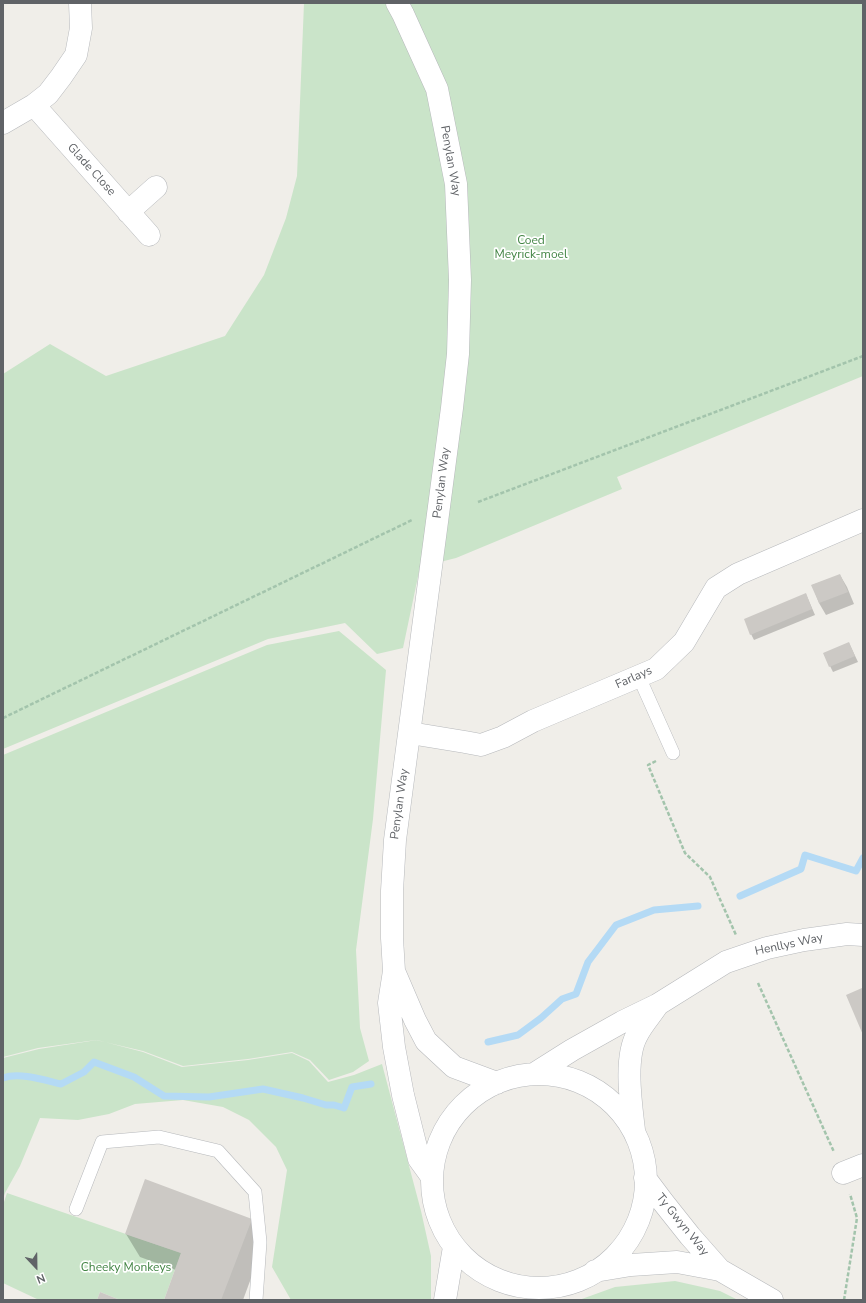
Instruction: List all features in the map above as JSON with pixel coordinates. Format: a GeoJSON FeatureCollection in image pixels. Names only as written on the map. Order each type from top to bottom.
{"type":"FeatureCollection","features":[{"type":"Feature","properties":{"kind":"street"},"geometry":{"type":"LineString","coordinates":[[3,123],[34,105],[48,94],[62,77],[76,55],[81,28],[80,3]]}},
{"type":"Feature","properties":{"kind":"street","name":"Penylan Way"},"geometry":{"type":"LineString","coordinates":[[397,3],[436,89],[456,184],[460,280],[458,354],[452,408],[395,840],[392,891],[394,971],[389,1003],[394,1047],[403,1095],[419,1159],[432,1177]]}},
{"type":"Feature","properties":{"kind":"street","name":"Glade Close"},"geometry":{"type":"LineString","coordinates":[[34,105],[149,234]]}},
{"type":"Feature","properties":{"kind":"street"},"geometry":{"type":"LineString","coordinates":[[128,212],[156,187]]}},
{"type":"Feature","properties":{"kind":"street","name":"Farlays"},"geometry":{"type":"LineString","coordinates":[[410,733],[481,745],[503,737],[533,721],[656,669],[684,642],[716,588],[738,574],[863,520]]}},
{"type":"Feature","properties":{"kind":"street","name":"Henllys Way"},"geometry":{"type":"LineString","coordinates":[[534,1074],[572,1050],[622,1022],[657,1005],[726,962],[767,948],[804,940],[847,934],[863,935]]}},
{"type":"Feature","properties":{"kind":"street","name":"Penylan Way"},"geometry":{"type":"LineString","coordinates":[[394,971],[415,1020],[426,1041],[454,1067],[497,1083]]}},
{"type":"Feature","properties":{"kind":"street","name":"Henllys Way"},"geometry":{"type":"LineString","coordinates":[[634,1133],[630,1096],[630,1054],[636,1035],[657,1005]]}},
{"type":"Feature","properties":{"kind":"street"},"geometry":{"type":"LineString","coordinates":[[534,1074],[552,1074],[572,1079],[591,1088],[608,1100],[623,1115],[634,1133],[642,1152],[646,1172],[645,1194],[640,1214],[632,1233],[620,1250],[604,1265],[587,1276],[567,1284],[546,1287],[525,1287],[505,1282],[486,1274],[469,1262],[454,1247],[443,1229],[435,1209],[432,1189],[432,1168],[437,1147],[445,1128],[458,1111],[473,1096],[490,1085],[497,1083],[510,1078],[534,1074]]}},
{"type":"Feature","properties":{"kind":"street"},"geometry":{"type":"LineString","coordinates":[[843,1173],[863,1165]]}},
{"type":"Feature","properties":{"kind":"street","name":"Ty Gwyn Way"},"geometry":{"type":"LineString","coordinates":[[645,1178],[690,1236],[720,1270],[772,1300]]}},
{"type":"Feature","properties":{"kind":"street"},"geometry":{"type":"LineString","coordinates":[[445,1300],[454,1247]]}},
{"type":"Feature","properties":{"kind":"street","name":"Ty Gwyn Way"},"geometry":{"type":"LineString","coordinates":[[594,1272],[631,1265],[677,1262],[720,1270]]}},
{"type":"Feature","properties":{"kind":"street"},"geometry":{"type":"LineString","coordinates":[[525,1300],[546,1287]]}},
{"type":"Feature","properties":{"kind":"lane"},"geometry":{"type":"LineString","coordinates":[[639,676],[673,753]]}},
{"type":"Feature","properties":{"kind":"lane"},"geometry":{"type":"LineString","coordinates":[[76,1208],[102,1142],[159,1137],[218,1151],[255,1192],[260,1242],[256,1300]]}},
{"type":"Feature","properties":{"kind":"path"},"geometry":{"type":"LineString","coordinates":[[478,502],[863,356]]}},
{"type":"Feature","properties":{"kind":"path"},"geometry":{"type":"LineString","coordinates":[[3,718],[412,520]]}},
{"type":"Feature","properties":{"kind":"path"},"geometry":{"type":"LineString","coordinates":[[673,753],[648,765],[684,853],[710,877],[738,941]]}},
{"type":"Feature","properties":{"kind":"path"},"geometry":{"type":"LineString","coordinates":[[758,983],[843,1173],[857,1218],[844,1300]]}},
{"type":"Feature","properties":{"kind":"green space","name":"Coed Meyrick-moel"},"geometry":{"type":"Polygon","coordinates":[[[304,3],[863,3],[863,376],[617,477],[622,489],[456,558],[420,567],[403,648],[377,654],[345,623],[268,639],[3,749],[3,374],[50,344],[106,376],[225,336],[264,275],[286,218],[297,176],[304,3]]]}},
{"type":"Feature","properties":{"kind":"green space"},"geometry":{"type":"Polygon","coordinates":[[[339,631],[386,670],[373,819],[356,950],[360,1028],[369,1061],[353,1072],[329,1080],[310,1060],[292,1052],[248,1059],[183,1066],[143,1051],[96,1040],[38,1048],[3,1057],[3,755],[267,645],[339,631]]]}},
{"type":"Feature","properties":{"kind":"green space"},"geometry":{"type":"Polygon","coordinates":[[[97,1040],[143,1052],[182,1067],[248,1060],[292,1053],[309,1061],[328,1082],[354,1075],[382,1064],[421,1211],[431,1256],[431,1300],[291,1300],[272,1267],[287,1170],[276,1147],[249,1120],[223,1107],[183,1100],[135,1104],[109,1114],[78,1120],[40,1118],[20,1166],[3,1199],[3,1058],[39,1049],[97,1040]]]}},
{"type":"Feature","properties":{"kind":"green space","name":"Cheeky Monkeys"},"geometry":{"type":"Polygon","coordinates":[[[7,1193],[181,1253],[164,1300],[120,1300],[100,1292],[97,1300],[39,1300],[3,1283],[3,1205],[7,1193]]]}},
{"type":"Feature","properties":{"kind":"green space"},"geometry":{"type":"Polygon","coordinates":[[[675,1281],[720,1291],[738,1300],[579,1300],[615,1287],[675,1281]]]}},
{"type":"Feature","properties":{"kind":"building"},"geometry":{"type":"Polygon","coordinates":[[[840,574],[848,592],[819,603],[811,585],[840,574]]]}},
{"type":"Feature","properties":{"kind":"building"},"geometry":{"type":"Polygon","coordinates":[[[806,593],[812,609],[750,635],[744,619],[806,593]]]}},
{"type":"Feature","properties":{"kind":"building"},"geometry":{"type":"Polygon","coordinates":[[[849,642],[855,656],[829,667],[823,653],[849,642]]]}},
{"type":"Feature","properties":{"kind":"building"},"geometry":{"type":"Polygon","coordinates":[[[862,988],[863,990],[863,1035],[846,995],[862,988]]]}},
{"type":"Feature","properties":{"kind":"building"},"geometry":{"type":"Polygon","coordinates":[[[145,1179],[252,1219],[221,1300],[164,1300],[181,1253],[125,1234],[145,1179]]]}},
{"type":"Feature","properties":{"kind":"building"},"geometry":{"type":"Polygon","coordinates":[[[100,1292],[120,1300],[97,1300],[100,1292]]]}},
{"type":"Feature","properties":{"kind":"waterway"},"geometry":{"type":"LineString","coordinates":[[740,896],[801,869],[805,855],[856,871],[863,858]]}},
{"type":"Feature","properties":{"kind":"waterway"},"geometry":{"type":"LineString","coordinates":[[488,1042],[518,1035],[541,1018],[562,999],[576,994],[588,962],[616,925],[654,910],[698,906]]}},
{"type":"Feature","properties":{"kind":"waterway"},"geometry":{"type":"LineString","coordinates":[[3,1078],[9,1076],[24,1076],[61,1084],[84,1072],[94,1062],[134,1077],[164,1096],[209,1097],[263,1089],[344,1108],[352,1087],[371,1084]]}}]}
